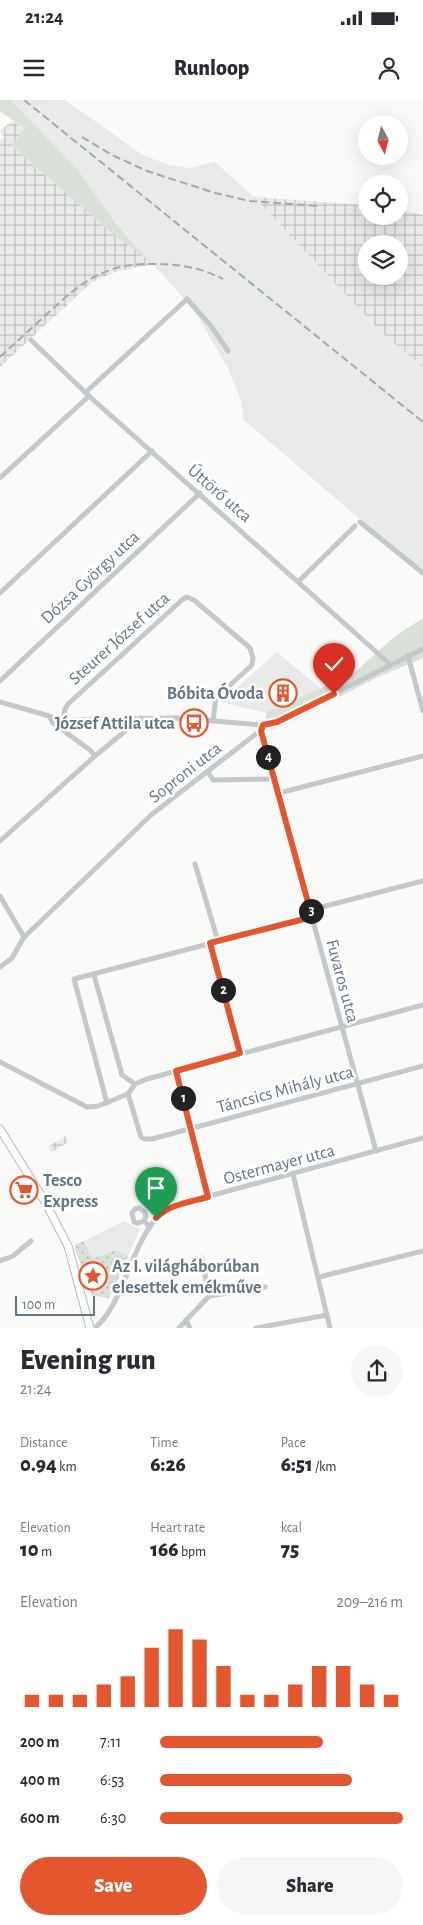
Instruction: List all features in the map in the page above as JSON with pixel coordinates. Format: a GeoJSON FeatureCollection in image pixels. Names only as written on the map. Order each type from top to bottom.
{"type":"FeatureCollection","features":[{"type":"Feature","properties":{"kind":"main road"},"geometry":{"type":"LineString","coordinates":[[0,1130],[44,1200],[68,1246],[90,1328]]}},
{"type":"Feature","properties":{"kind":"street"},"geometry":{"type":"LineString","coordinates":[[0,478],[187,298],[211,326],[228,351]]}},
{"type":"Feature","properties":{"kind":"street","name":"Úttörő utca"},"geometry":{"type":"LineString","coordinates":[[31,340],[87,394],[391,665]]}},
{"type":"Feature","properties":{"kind":"street"},"geometry":{"type":"LineString","coordinates":[[0,593],[152,451]]}},
{"type":"Feature","properties":{"kind":"street","name":"Dózsa György utca"},"geometry":{"type":"LineString","coordinates":[[0,681],[200,493]]}},
{"type":"Feature","properties":{"kind":"street"},"geometry":{"type":"LineString","coordinates":[[360,522],[423,573]]}},
{"type":"Feature","properties":{"kind":"street"},"geometry":{"type":"LineString","coordinates":[[299,581],[355,526]]}},
{"type":"Feature","properties":{"kind":"street","name":"Steurer József utca"},"geometry":{"type":"LineString","coordinates":[[63,720],[68,704],[183,598],[187,597],[194,600],[250,648],[253,658],[252,665],[216,698],[213,720]]}},
{"type":"Feature","properties":{"kind":"street"},"geometry":{"type":"LineString","coordinates":[[0,702],[63,720],[176,718],[263,725],[277,722],[423,649]]}},
{"type":"Feature","properties":{"kind":"street"},"geometry":{"type":"LineString","coordinates":[[408,656],[423,711]]}},
{"type":"Feature","properties":{"kind":"street"},"geometry":{"type":"LineString","coordinates":[[50,717],[53,723],[90,750],[95,756]]}},
{"type":"Feature","properties":{"kind":"street"},"geometry":{"type":"LineString","coordinates":[[0,841],[95,756],[141,718]]}},
{"type":"Feature","properties":{"kind":"street"},"geometry":{"type":"LineString","coordinates":[[261,731],[263,725]]}},
{"type":"Feature","properties":{"kind":"street","name":"Soproni utca"},"geometry":{"type":"LineString","coordinates":[[0,967],[12,958],[24,937],[151,815],[261,731]]}},
{"type":"Feature","properties":{"kind":"street","name":"Fuvaros utca"},"geometry":{"type":"LineString","coordinates":[[261,731],[376,1151]]}},
{"type":"Feature","properties":{"kind":"street"},"geometry":{"type":"LineString","coordinates":[[278,793],[423,756]]}},
{"type":"Feature","properties":{"kind":"street"},"geometry":{"type":"LineString","coordinates":[[208,772],[213,780],[274,779]]}},
{"type":"Feature","properties":{"kind":"street"},"geometry":{"type":"LineString","coordinates":[[195,864],[218,941]]}},
{"type":"Feature","properties":{"kind":"street"},"geometry":{"type":"LineString","coordinates":[[310,910],[423,881]]}},
{"type":"Feature","properties":{"kind":"street"},"geometry":{"type":"LineString","coordinates":[[0,896],[24,937]]}},
{"type":"Feature","properties":{"kind":"street"},"geometry":{"type":"LineString","coordinates":[[107,1103],[74,979],[312,917]]}},
{"type":"Feature","properties":{"kind":"street"},"geometry":{"type":"LineString","coordinates":[[210,943],[240,1053]]}},
{"type":"Feature","properties":{"kind":"street"},"geometry":{"type":"LineString","coordinates":[[94,974],[122,1075],[135,1084]]}},
{"type":"Feature","properties":{"kind":"street"},"geometry":{"type":"LineString","coordinates":[[0,1062],[87,1107],[107,1103],[128,1094],[135,1084],[176,1071],[423,1005]]}},
{"type":"Feature","properties":{"kind":"street","name":"Táncsics Mihály utca"},"geometry":{"type":"LineString","coordinates":[[128,1094],[141,1137],[144,1140],[423,1066]]}},
{"type":"Feature","properties":{"kind":"street"},"geometry":{"type":"LineString","coordinates":[[176,1071],[208,1197]]}},
{"type":"Feature","properties":{"kind":"street","name":"Ostermayer utca"},"geometry":{"type":"LineString","coordinates":[[104,1318],[150,1227],[163,1211],[173,1206],[423,1138]]}},
{"type":"Feature","properties":{"kind":"street"},"geometry":{"type":"LineString","coordinates":[[293,1174],[330,1328]]}},
{"type":"Feature","properties":{"kind":"street"},"geometry":{"type":"LineString","coordinates":[[139,1208],[145,1212],[146,1217],[144,1221],[134,1222],[132,1213],[135,1209],[139,1208]]}},
{"type":"Feature","properties":{"kind":"street"},"geometry":{"type":"LineString","coordinates":[[144,1221],[150,1227]]}},
{"type":"Feature","properties":{"kind":"street"},"geometry":{"type":"LineString","coordinates":[[0,1262],[13,1256],[31,1241]]}},
{"type":"Feature","properties":{"kind":"street"},"geometry":{"type":"LineString","coordinates":[[319,1277],[423,1251]]}},
{"type":"Feature","properties":{"kind":"street"},"geometry":{"type":"LineString","coordinates":[[202,1258],[210,1296]]}},
{"type":"Feature","properties":{"kind":"street"},"geometry":{"type":"LineString","coordinates":[[178,1328],[210,1296],[265,1287]]}},
{"type":"Feature","properties":{"kind":"street"},"geometry":{"type":"LineString","coordinates":[[256,1328],[327,1314]]}},
{"type":"Feature","properties":{"kind":"street"},"geometry":{"type":"LineString","coordinates":[[95,1328],[104,1318]]}},
{"type":"Feature","properties":{"kind":"street"},"geometry":{"type":"LineString","coordinates":[[101,1328],[104,1318]]}},
{"type":"Feature","properties":{"kind":"street"},"geometry":{"type":"LineString","coordinates":[[186,1320],[190,1328]]}},
{"type":"Feature","properties":{"kind":"shaded area"},"geometry":{"type":"Polygon","coordinates":[[[0,100],[10,100],[77,169],[115,222],[153,264],[108,230],[11,145],[25,129],[0,111],[0,100]]]}},
{"type":"Feature","properties":{"kind":"shaded area"},"geometry":{"type":"Polygon","coordinates":[[[10,100],[65,100],[143,155],[169,165],[190,168],[215,162],[254,197],[381,332],[423,367],[423,573],[244,420],[241,401],[229,370],[194,310],[136,247],[98,200],[10,100]]]}},
{"type":"Feature","properties":{"kind":"shaded area"},"geometry":{"type":"Polygon","coordinates":[[[12,121],[25,129],[11,145],[108,230],[153,264],[115,272],[92,282],[0,367],[0,140],[4,137],[0,131],[12,121]]]}},
{"type":"Feature","properties":{"kind":"shaded area"},"geometry":{"type":"Polygon","coordinates":[[[254,197],[358,204],[358,225],[408,225],[408,212],[423,215],[423,367],[381,332],[254,197]]]}},
{"type":"Feature","properties":{"kind":"shaded area"},"geometry":{"type":"Polygon","coordinates":[[[423,618],[423,658],[378,677],[271,730],[263,725],[267,712],[353,674],[394,637],[423,618]]]}},
{"type":"Feature","properties":{"kind":"shaded area"},"geometry":{"type":"Polygon","coordinates":[[[277,652],[322,690],[274,715],[221,702],[277,652]]]}},
{"type":"Feature","properties":{"kind":"shaded area"},"geometry":{"type":"Polygon","coordinates":[[[65,1136],[68,1142],[51,1153],[48,1147],[65,1136]]]}},
{"type":"Feature","properties":{"kind":"shaded area"},"geometry":{"type":"Polygon","coordinates":[[[124,1221],[140,1229],[128,1256],[114,1250],[92,1259],[84,1241],[124,1221]]]}},
{"type":"Feature","properties":{"kind":"shaded area"},"geometry":{"type":"Polygon","coordinates":[[[84,1241],[92,1259],[115,1250],[128,1256],[109,1298],[91,1295],[74,1245],[84,1241]]]}},
{"type":"Feature","properties":{"kind":"railway"},"geometry":{"type":"LineString","coordinates":[[24,100],[423,422]]}},
{"type":"Feature","properties":{"kind":"railway"},"geometry":{"type":"LineString","coordinates":[[82,137],[112,155],[147,171],[215,193],[250,201],[318,206]]}},
{"type":"Feature","properties":{"kind":"railway"},"geometry":{"type":"LineString","coordinates":[[0,357],[73,291],[109,270],[138,264],[174,265],[199,269],[223,279]]}},
{"type":"Feature","properties":{"kind":"place","name":"Bóbita Óvoda"},"geometry":{"type":"Point","coordinates":[283,693]}},
{"type":"Feature","properties":{"kind":"place","name":"József Attila utca"},"geometry":{"type":"Point","coordinates":[194,723]}},
{"type":"Feature","properties":{"kind":"place","name":"Tesco Express"},"geometry":{"type":"Point","coordinates":[24,1190]}},
{"type":"Feature","properties":{"kind":"place","name":"Az I. világháborúban elesettek emékműve"},"geometry":{"type":"Point","coordinates":[93,1276]}},
{"type":"Feature","properties":{"kind":"route"},"geometry":{"type":"LineString","coordinates":[[156,1218],[163,1211],[173,1206],[208,1197],[176,1071],[240,1053],[210,943],[312,917],[261,731],[263,725],[277,722],[334,694]]}}]}
